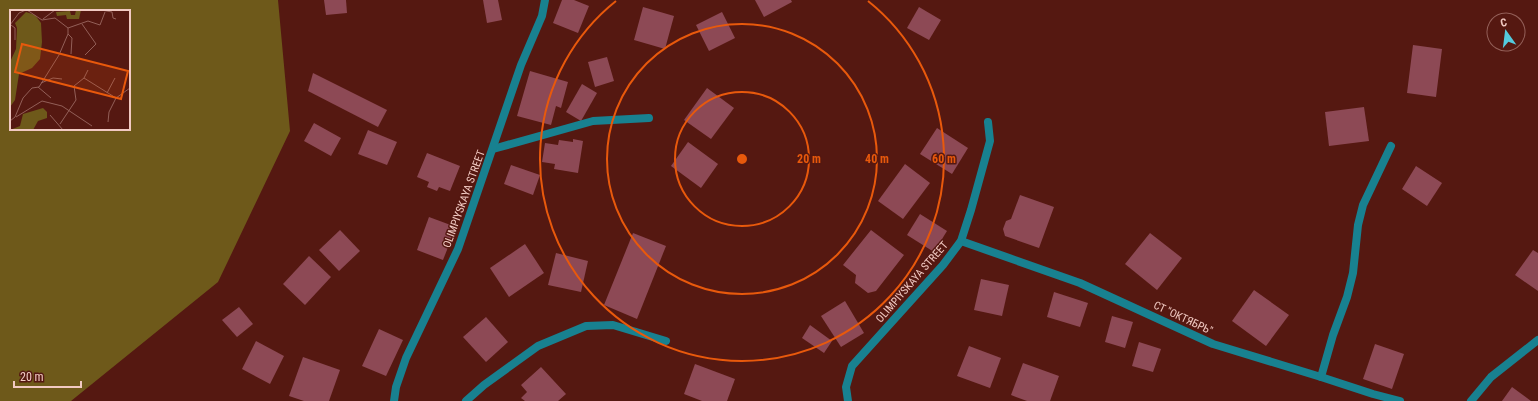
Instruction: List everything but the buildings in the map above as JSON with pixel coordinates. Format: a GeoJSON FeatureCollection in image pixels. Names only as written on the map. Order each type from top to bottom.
{"type":"FeatureCollection","features":[{"type":"Feature","properties":{"kind":"street","name":"OLIMPIYSKAYA STREET"},"geometry":{"type":"LineString","coordinates":[[394,401],[396,387],[406,358],[458,249],[521,65],[542,16],[545,0]]}},
{"type":"Feature","properties":{"kind":"street"},"geometry":{"type":"LineString","coordinates":[[493,149],[593,121],[649,118]]}},
{"type":"Feature","properties":{"kind":"street","name":"OLIMPIYSKAYA STREET"},"geometry":{"type":"LineString","coordinates":[[848,401],[846,387],[852,366],[943,266],[961,241],[990,141],[988,122]]}},
{"type":"Feature","properties":{"kind":"street"},"geometry":{"type":"LineString","coordinates":[[1321,377],[1347,297],[1353,273],[1358,225],[1363,205],[1391,146]]}},
{"type":"Feature","properties":{"kind":"street","name":"СТ \"ОКТЯБРЬ\""},"geometry":{"type":"LineString","coordinates":[[961,241],[1080,283],[1213,344],[1372,394],[1400,401]]}},
{"type":"Feature","properties":{"kind":"street"},"geometry":{"type":"LineString","coordinates":[[466,401],[484,385],[538,346],[586,326],[613,325],[666,341]]}},
{"type":"Feature","properties":{"kind":"street"},"geometry":{"type":"LineString","coordinates":[[1471,401],[1491,377],[1538,340]]}},
{"type":"Feature","properties":{"kind":"shaded area"},"geometry":{"type":"Polygon","coordinates":[[[0,0],[278,0],[290,131],[218,282],[71,401],[0,401],[0,0]]]}}]}
